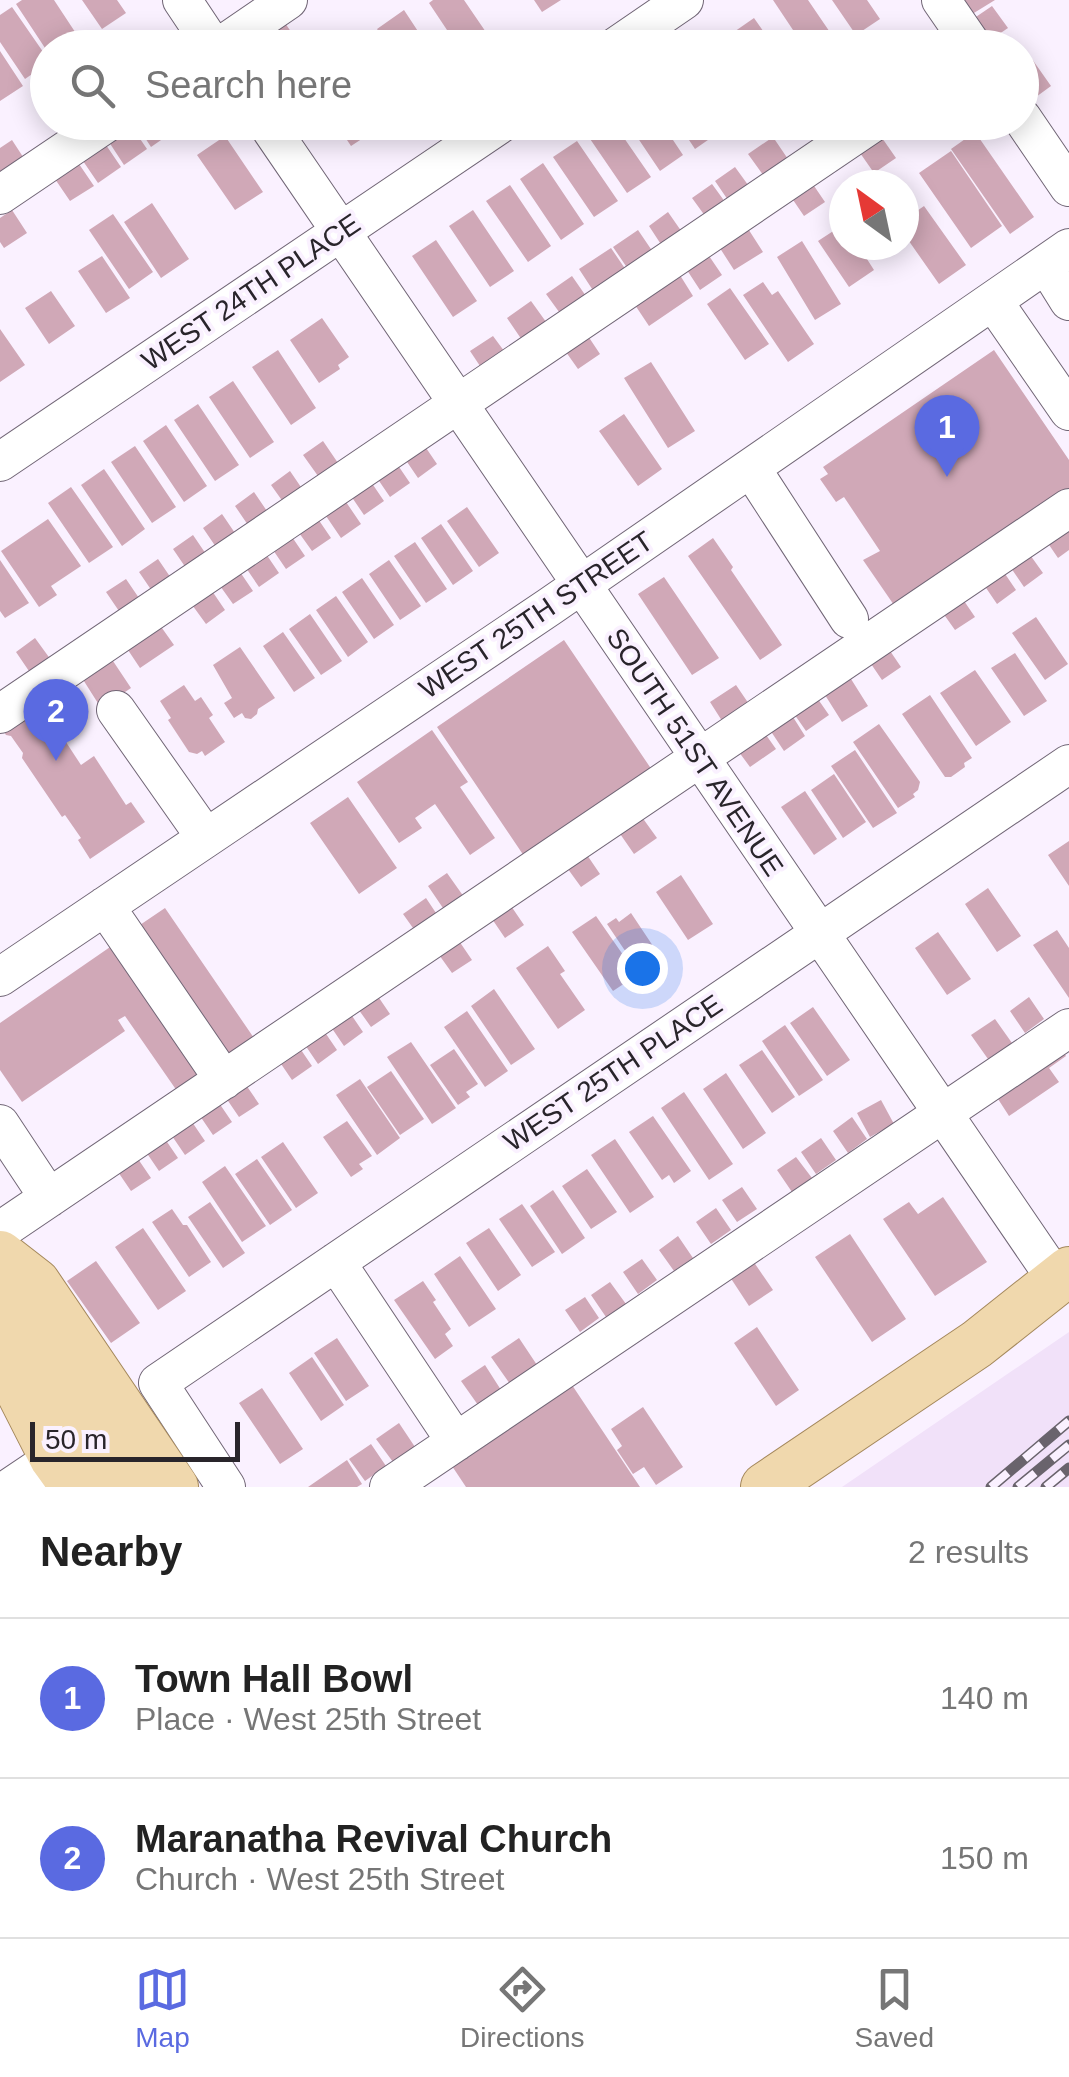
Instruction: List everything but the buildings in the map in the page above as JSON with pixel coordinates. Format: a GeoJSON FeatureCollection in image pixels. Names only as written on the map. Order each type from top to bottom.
{"type":"FeatureCollection","features":[{"type":"Feature","properties":{"kind":"main road"},"geometry":{"type":"LineString","coordinates":[[2,1270],[1,1354],[65,1472]]}},
{"type":"Feature","properties":{"kind":"main road"},"geometry":{"type":"LineString","coordinates":[[2,1270],[126,1487]]}},
{"type":"Feature","properties":{"kind":"main road"},"geometry":{"type":"LineString","coordinates":[[2,1270],[36,1283],[174,1487]]}},
{"type":"Feature","properties":{"kind":"main road"},"geometry":{"type":"LineString","coordinates":[[765,1487],[977,1344],[1063,1276]]}},
{"type":"Feature","properties":{"kind":"street"},"geometry":{"type":"LineString","coordinates":[[182,0],[203,30]]}},
{"type":"Feature","properties":{"kind":"street"},"geometry":{"type":"LineString","coordinates":[[243,30],[288,0]]}},
{"type":"Feature","properties":{"kind":"street"},"geometry":{"type":"LineString","coordinates":[[640,30],[684,0]]}},
{"type":"Feature","properties":{"kind":"street"},"geometry":{"type":"LineString","coordinates":[[941,0],[962,30]]}},
{"type":"Feature","properties":{"kind":"street"},"geometry":{"type":"LineString","coordinates":[[0,195],[81,140]]}},
{"type":"Feature","properties":{"kind":"street","name":"SOUTH 51ST AVENUE"},"geometry":{"type":"LineString","coordinates":[[278,140],[943,1113],[1063,1276]]}},
{"type":"Feature","properties":{"kind":"street","name":"WEST 24TH PLACE"},"geometry":{"type":"LineString","coordinates":[[0,462],[476,140]]}},
{"type":"Feature","properties":{"kind":"street"},"geometry":{"type":"LineString","coordinates":[[0,714],[847,140]]}},
{"type":"Feature","properties":{"kind":"street"},"geometry":{"type":"LineString","coordinates":[[1037,140],[1069,187]]}},
{"type":"Feature","properties":{"kind":"street"},"geometry":{"type":"LineString","coordinates":[[1057,256],[1069,301]]}},
{"type":"Feature","properties":{"kind":"street","name":"WEST 25TH STREET"},"geometry":{"type":"LineString","coordinates":[[0,977],[582,585],[1057,256]]}},
{"type":"Feature","properties":{"kind":"street"},"geometry":{"type":"LineString","coordinates":[[993,301],[1069,411]]}},
{"type":"Feature","properties":{"kind":"street"},"geometry":{"type":"LineString","coordinates":[[752,468],[849,619]]}},
{"type":"Feature","properties":{"kind":"street"},"geometry":{"type":"LineString","coordinates":[[2,1270],[49,1198],[1069,508]]}},
{"type":"Feature","properties":{"kind":"street"},"geometry":{"type":"LineString","coordinates":[[116,710],[206,838]]}},
{"type":"Feature","properties":{"kind":"street","name":"WEST 25TH PLACE"},"geometry":{"type":"LineString","coordinates":[[226,1487],[158,1383],[1069,764]]}},
{"type":"Feature","properties":{"kind":"street"},"geometry":{"type":"LineString","coordinates":[[104,906],[224,1080]]}},
{"type":"Feature","properties":{"kind":"street"},"geometry":{"type":"LineString","coordinates":[[389,1487],[1069,1028]]}},
{"type":"Feature","properties":{"kind":"street"},"geometry":{"type":"LineString","coordinates":[[0,1124],[49,1198]]}},
{"type":"Feature","properties":{"kind":"street"},"geometry":{"type":"LineString","coordinates":[[336,1262],[456,1442]]}},
{"type":"Feature","properties":{"kind":"street"},"geometry":{"type":"LineString","coordinates":[[11,1487],[65,1472]]}},
{"type":"Feature","properties":{"kind":"shaded area"},"geometry":{"type":"Polygon","coordinates":[[[1069,1332],[1069,1487],[842,1487],[1069,1332]]]}},
{"type":"Feature","properties":{"kind":"railway"},"geometry":{"type":"LineString","coordinates":[[991,1487],[1069,1421]]}},
{"type":"Feature","properties":{"kind":"railway"},"geometry":{"type":"LineString","coordinates":[[1018,1487],[1069,1445]]}},
{"type":"Feature","properties":{"kind":"railway"},"geometry":{"type":"LineString","coordinates":[[1046,1487],[1069,1468]]}},
{"type":"Feature","properties":{"kind":"place","name":"Town Hall Bowl"},"geometry":{"type":"Point","coordinates":[947,477]}},
{"type":"Feature","properties":{"kind":"place","name":"Maranatha Revival Church"},"geometry":{"type":"Point","coordinates":[56,761]}}]}
